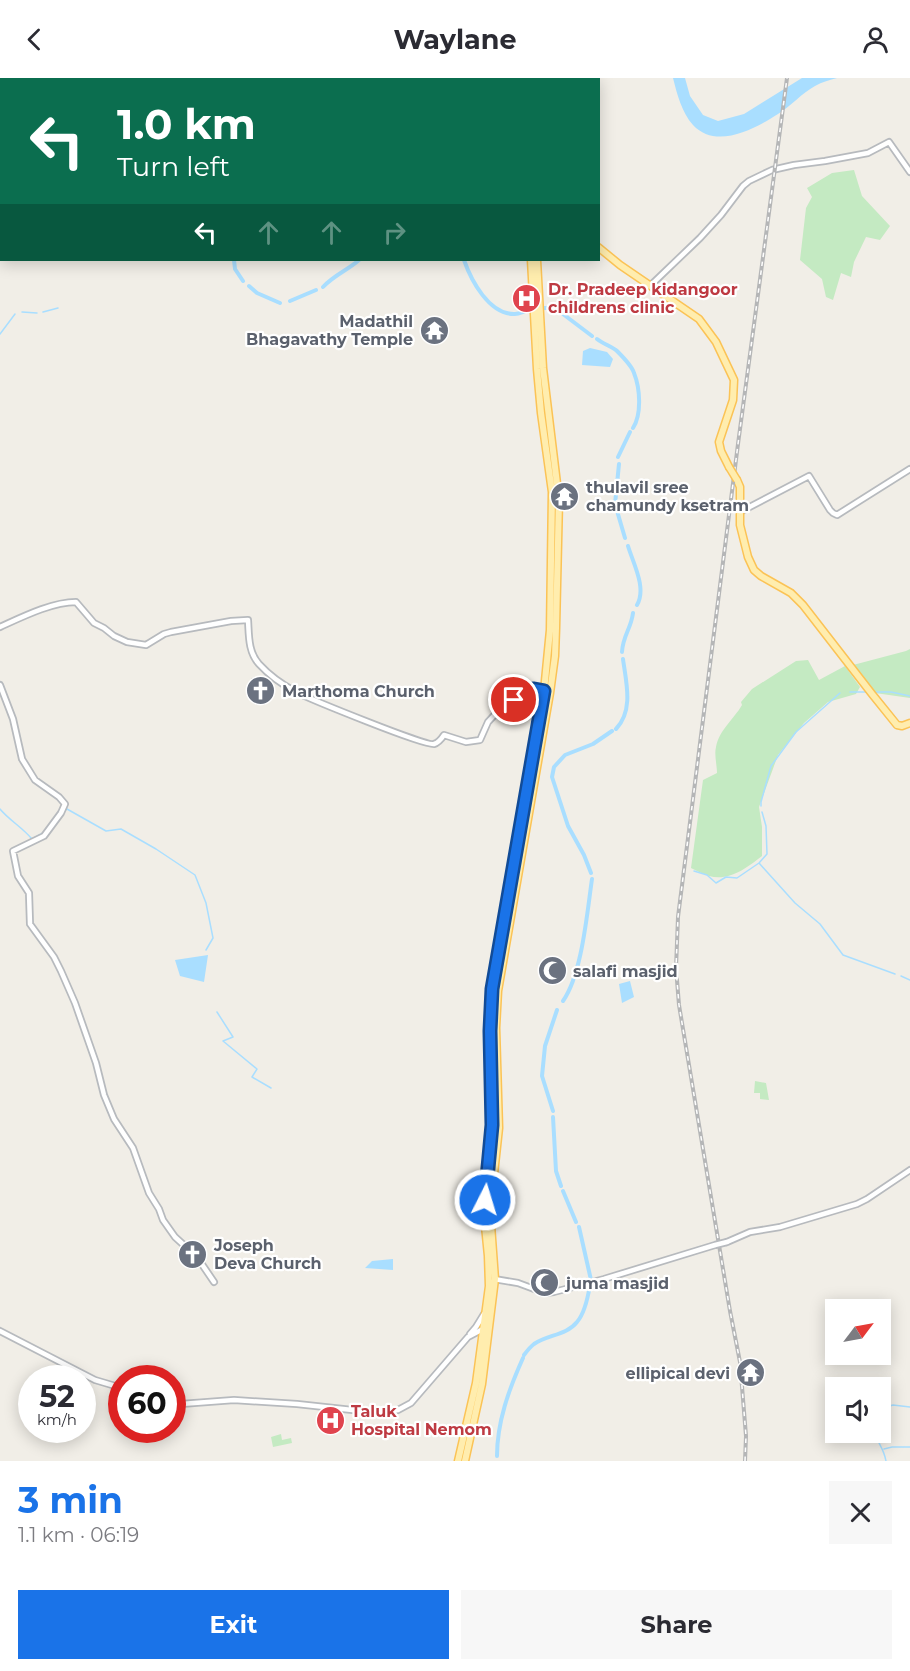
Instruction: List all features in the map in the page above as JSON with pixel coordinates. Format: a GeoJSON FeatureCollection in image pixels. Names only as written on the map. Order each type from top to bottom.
{"type":"FeatureCollection","features":[{"type":"Feature","properties":{"kind":"main road"},"geometry":{"type":"LineString","coordinates":[[600,249],[702,322],[729,366],[734,380],[733,400],[719,442],[721,451],[740,487],[740,525],[744,544],[754,570],[791,593],[804,605],[897,725],[910,723]]}},
{"type":"Feature","properties":{"kind":"main road"},"geometry":{"type":"LineString","coordinates":[[531,261],[538,380],[552,492],[547,692]]}},
{"type":"Feature","properties":{"kind":"main road"},"geometry":{"type":"LineString","coordinates":[[465,1461],[480,1394],[492,1279],[484,1216],[492,1125],[490,1031],[492,989],[547,692],[553,675],[556,628],[559,500],[543,368],[537,261]]}},
{"type":"Feature","properties":{"kind":"main road"},"geometry":{"type":"LineString","coordinates":[[458,1461],[476,1383],[486,1329],[485,1311],[492,1279]]}},
{"type":"Feature","properties":{"kind":"street"},"geometry":{"type":"LineString","coordinates":[[651,285],[700,238],[743,186],[765,173],[794,165],[825,162],[868,153],[889,142],[910,172]]}},
{"type":"Feature","properties":{"kind":"street"},"geometry":{"type":"LineString","coordinates":[[740,512],[809,476],[830,510],[837,515],[910,469]]}},
{"type":"Feature","properties":{"kind":"street"},"geometry":{"type":"LineString","coordinates":[[0,627],[54,605],[70,602],[76,602],[94,623],[114,636],[127,642],[146,645],[171,632],[248,620],[250,645],[257,662],[287,687],[409,738],[431,744],[437,743],[444,735],[466,742],[480,740],[488,722],[499,710],[553,675]]}},
{"type":"Feature","properties":{"kind":"street"},"geometry":{"type":"LineString","coordinates":[[0,685],[13,719],[22,759],[35,780],[65,804],[44,836],[14,851],[18,876],[29,893],[30,924],[61,970],[96,1063],[104,1095],[114,1119],[134,1148],[149,1193],[175,1237],[197,1257],[214,1282]]}},
{"type":"Feature","properties":{"kind":"street"},"geometry":{"type":"LineString","coordinates":[[533,689],[547,692]]}},
{"type":"Feature","properties":{"kind":"street"},"geometry":{"type":"LineString","coordinates":[[492,1279],[518,1283],[545,1293],[597,1281],[727,1242],[750,1232],[780,1227],[857,1204],[910,1170]]}},
{"type":"Feature","properties":{"kind":"street"},"geometry":{"type":"LineString","coordinates":[[186,1404],[234,1400],[380,1413],[398,1410],[411,1403],[477,1327],[485,1311]]}},
{"type":"Feature","properties":{"kind":"street"},"geometry":{"type":"LineString","coordinates":[[468,1337],[486,1329]]}},
{"type":"Feature","properties":{"kind":"street"},"geometry":{"type":"LineString","coordinates":[[0,1331],[95,1380],[108,1384]]}},
{"type":"Feature","properties":{"kind":"green space"},"geometry":{"type":"Polygon","coordinates":[[[854,170],[862,196],[890,226],[880,240],[866,237],[854,262],[851,277],[841,273],[833,300],[826,297],[822,279],[800,260],[806,208],[812,197],[807,188],[832,173],[854,170]]]}},
{"type":"Feature","properties":{"kind":"green space"},"geometry":{"type":"Polygon","coordinates":[[[910,649],[910,698],[875,693],[853,665],[906,651],[910,649]]]}},
{"type":"Feature","properties":{"kind":"green space"},"geometry":{"type":"Polygon","coordinates":[[[808,660],[819,680],[845,666],[860,687],[856,694],[828,702],[804,723],[778,755],[759,807],[762,856],[751,865],[724,877],[709,876],[691,868],[703,780],[717,773],[715,750],[720,735],[752,689],[796,661],[808,660]]]}},
{"type":"Feature","properties":{"kind":"green space"},"geometry":{"type":"Polygon","coordinates":[[[755,1081],[766,1083],[769,1100],[760,1099],[760,1093],[754,1093],[755,1081]]]}},
{"type":"Feature","properties":{"kind":"green space"},"geometry":{"type":"Polygon","coordinates":[[[281,1434],[282,1440],[291,1438],[292,1443],[273,1447],[271,1437],[281,1434]]]}},
{"type":"Feature","properties":{"kind":"water"},"geometry":{"type":"Polygon","coordinates":[[[673,78],[685,78],[690,96],[703,115],[718,121],[744,114],[802,78],[837,78],[810,89],[783,111],[758,126],[736,134],[713,136],[702,132],[689,120],[678,97],[673,78]]]}},
{"type":"Feature","properties":{"kind":"water"},"geometry":{"type":"Polygon","coordinates":[[[590,348],[607,352],[613,359],[610,367],[582,365],[583,351],[590,348]]]}},
{"type":"Feature","properties":{"kind":"water"},"geometry":{"type":"Polygon","coordinates":[[[208,955],[204,982],[180,976],[175,960],[208,955]]]}},
{"type":"Feature","properties":{"kind":"water"},"geometry":{"type":"Polygon","coordinates":[[[630,981],[634,997],[622,1003],[619,984],[630,981]]]}},
{"type":"Feature","properties":{"kind":"water"},"geometry":{"type":"Polygon","coordinates":[[[393,1259],[393,1270],[365,1268],[372,1261],[393,1259]]]}},
{"type":"Feature","properties":{"kind":"waterway"},"geometry":{"type":"LineString","coordinates":[[234,261],[235,269],[243,281]]}},
{"type":"Feature","properties":{"kind":"waterway"},"geometry":{"type":"LineString","coordinates":[[323,287],[358,261]]}},
{"type":"Feature","properties":{"kind":"waterway"},"geometry":{"type":"LineString","coordinates":[[464,261],[476,286],[489,303],[506,313],[516,314],[525,311]]}},
{"type":"Feature","properties":{"kind":"waterway"},"geometry":{"type":"LineString","coordinates":[[249,286],[257,293],[280,303]]}},
{"type":"Feature","properties":{"kind":"waterway"},"geometry":{"type":"LineString","coordinates":[[290,301],[316,290]]}},
{"type":"Feature","properties":{"kind":"waterway"},"geometry":{"type":"LineString","coordinates":[[43,312],[58,308]]}},
{"type":"Feature","properties":{"kind":"waterway"},"geometry":{"type":"LineString","coordinates":[[542,308],[555,308],[592,336]]}},
{"type":"Feature","properties":{"kind":"waterway"},"geometry":{"type":"LineString","coordinates":[[22,312],[37,313]]}},
{"type":"Feature","properties":{"kind":"waterway"},"geometry":{"type":"LineString","coordinates":[[0,334],[15,314]]}},
{"type":"Feature","properties":{"kind":"waterway"},"geometry":{"type":"LineString","coordinates":[[597,339],[617,351],[633,370],[638,386],[639,401],[638,416],[633,428]]}},
{"type":"Feature","properties":{"kind":"waterway"},"geometry":{"type":"LineString","coordinates":[[618,457],[630,432]]}},
{"type":"Feature","properties":{"kind":"waterway"},"geometry":{"type":"LineString","coordinates":[[619,464],[615,504],[625,538]]}},
{"type":"Feature","properties":{"kind":"waterway"},"geometry":{"type":"LineString","coordinates":[[628,546],[640,583],[641,591],[637,605]]}},
{"type":"Feature","properties":{"kind":"waterway"},"geometry":{"type":"LineString","coordinates":[[622,652],[633,613]]}},
{"type":"Feature","properties":{"kind":"waterway"},"geometry":{"type":"LineString","coordinates":[[616,729],[622,721],[627,705],[623,659]]}},
{"type":"Feature","properties":{"kind":"waterway"},"geometry":{"type":"LineString","coordinates":[[850,692],[867,692]]}},
{"type":"Feature","properties":{"kind":"waterway"},"geometry":{"type":"LineString","coordinates":[[873,692],[891,692],[910,696]]}},
{"type":"Feature","properties":{"kind":"waterway"},"geometry":{"type":"LineString","coordinates":[[761,806],[771,766],[796,732],[840,693]]}},
{"type":"Feature","properties":{"kind":"waterway"},"geometry":{"type":"LineString","coordinates":[[591,873],[568,826],[552,777],[554,767],[565,755],[593,744],[612,731]]}},
{"type":"Feature","properties":{"kind":"waterway"},"geometry":{"type":"LineString","coordinates":[[0,809],[32,839],[43,833]]}},
{"type":"Feature","properties":{"kind":"waterway"},"geometry":{"type":"LineString","coordinates":[[63,812],[67,809],[106,831],[121,829],[195,875],[206,903],[213,938],[206,950]]}},
{"type":"Feature","properties":{"kind":"waterway"},"geometry":{"type":"LineString","coordinates":[[694,871],[707,875],[716,883],[726,877],[737,878],[759,863],[767,854],[766,826],[762,812]]}},
{"type":"Feature","properties":{"kind":"waterway"},"geometry":{"type":"LineString","coordinates":[[759,863],[795,903],[820,924],[843,955],[895,974]]}},
{"type":"Feature","properties":{"kind":"waterway"},"geometry":{"type":"LineString","coordinates":[[563,1001],[575,975],[579,959],[592,879]]}},
{"type":"Feature","properties":{"kind":"waterway"},"geometry":{"type":"LineString","coordinates":[[901,976],[910,980]]}},
{"type":"Feature","properties":{"kind":"waterway"},"geometry":{"type":"LineString","coordinates":[[553,1111],[542,1076],[545,1046],[557,1010]]}},
{"type":"Feature","properties":{"kind":"waterway"},"geometry":{"type":"LineString","coordinates":[[217,1012],[233,1037],[223,1041],[257,1069],[252,1077],[271,1088]]}},
{"type":"Feature","properties":{"kind":"waterway"},"geometry":{"type":"LineString","coordinates":[[553,1117],[556,1171],[561,1186]]}},
{"type":"Feature","properties":{"kind":"waterway"},"geometry":{"type":"LineString","coordinates":[[563,1191],[576,1222]]}},
{"type":"Feature","properties":{"kind":"waterway"},"geometry":{"type":"LineString","coordinates":[[579,1227],[591,1280]]}},
{"type":"Feature","properties":{"kind":"waterway"},"geometry":{"type":"LineString","coordinates":[[524,1355],[534,1344],[568,1330],[577,1322],[584,1310],[590,1285]]}},
{"type":"Feature","properties":{"kind":"waterway"},"geometry":{"type":"LineString","coordinates":[[497,1456],[499,1431],[505,1406],[523,1358]]}},
{"type":"Feature","properties":{"kind":"waterway"},"geometry":{"type":"LineString","coordinates":[[891,1406],[910,1407]]}},
{"type":"Feature","properties":{"kind":"waterway"},"geometry":{"type":"LineString","coordinates":[[879,1443],[886,1461]]}},
{"type":"Feature","properties":{"kind":"waterway"},"geometry":{"type":"LineString","coordinates":[[884,1449],[910,1447]]}},
{"type":"Feature","properties":{"kind":"railway"},"geometry":{"type":"LineString","coordinates":[[745,1461],[746,1436],[740,1362],[679,1005],[676,968],[678,917],[787,78]]}},
{"type":"Feature","properties":{"kind":"place","name":"Dr. Pradeep kidangoor childrens clinic"},"geometry":{"type":"Point","coordinates":[527,298]}},
{"type":"Feature","properties":{"kind":"place","name":"Madathil Bhagavathy Temple"},"geometry":{"type":"Point","coordinates":[434,330]}},
{"type":"Feature","properties":{"kind":"place","name":"thulavil sree chamundy ksetram"},"geometry":{"type":"Point","coordinates":[565,496]}},
{"type":"Feature","properties":{"kind":"place","name":"Marthoma Church"},"geometry":{"type":"Point","coordinates":[261,691]}},
{"type":"Feature","properties":{"kind":"place","name":"salafi masjid"},"geometry":{"type":"Point","coordinates":[552,971]}},
{"type":"Feature","properties":{"kind":"place","name":"Joseph Deva Church"},"geometry":{"type":"Point","coordinates":[193,1254]}},
{"type":"Feature","properties":{"kind":"place","name":"juma masjid"},"geometry":{"type":"Point","coordinates":[545,1283]}},
{"type":"Feature","properties":{"kind":"place","name":"ellipical devi"},"geometry":{"type":"Point","coordinates":[751,1373]}},
{"type":"Feature","properties":{"kind":"place","name":"Taluk Hospital Nemom"},"geometry":{"type":"Point","coordinates":[330,1420]}},
{"type":"Feature","properties":{"kind":"route"},"geometry":{"type":"LineString","coordinates":[[485,1200],[492,1125],[490,1031],[492,989],[544,691],[533,689],[514,700]]}}]}
